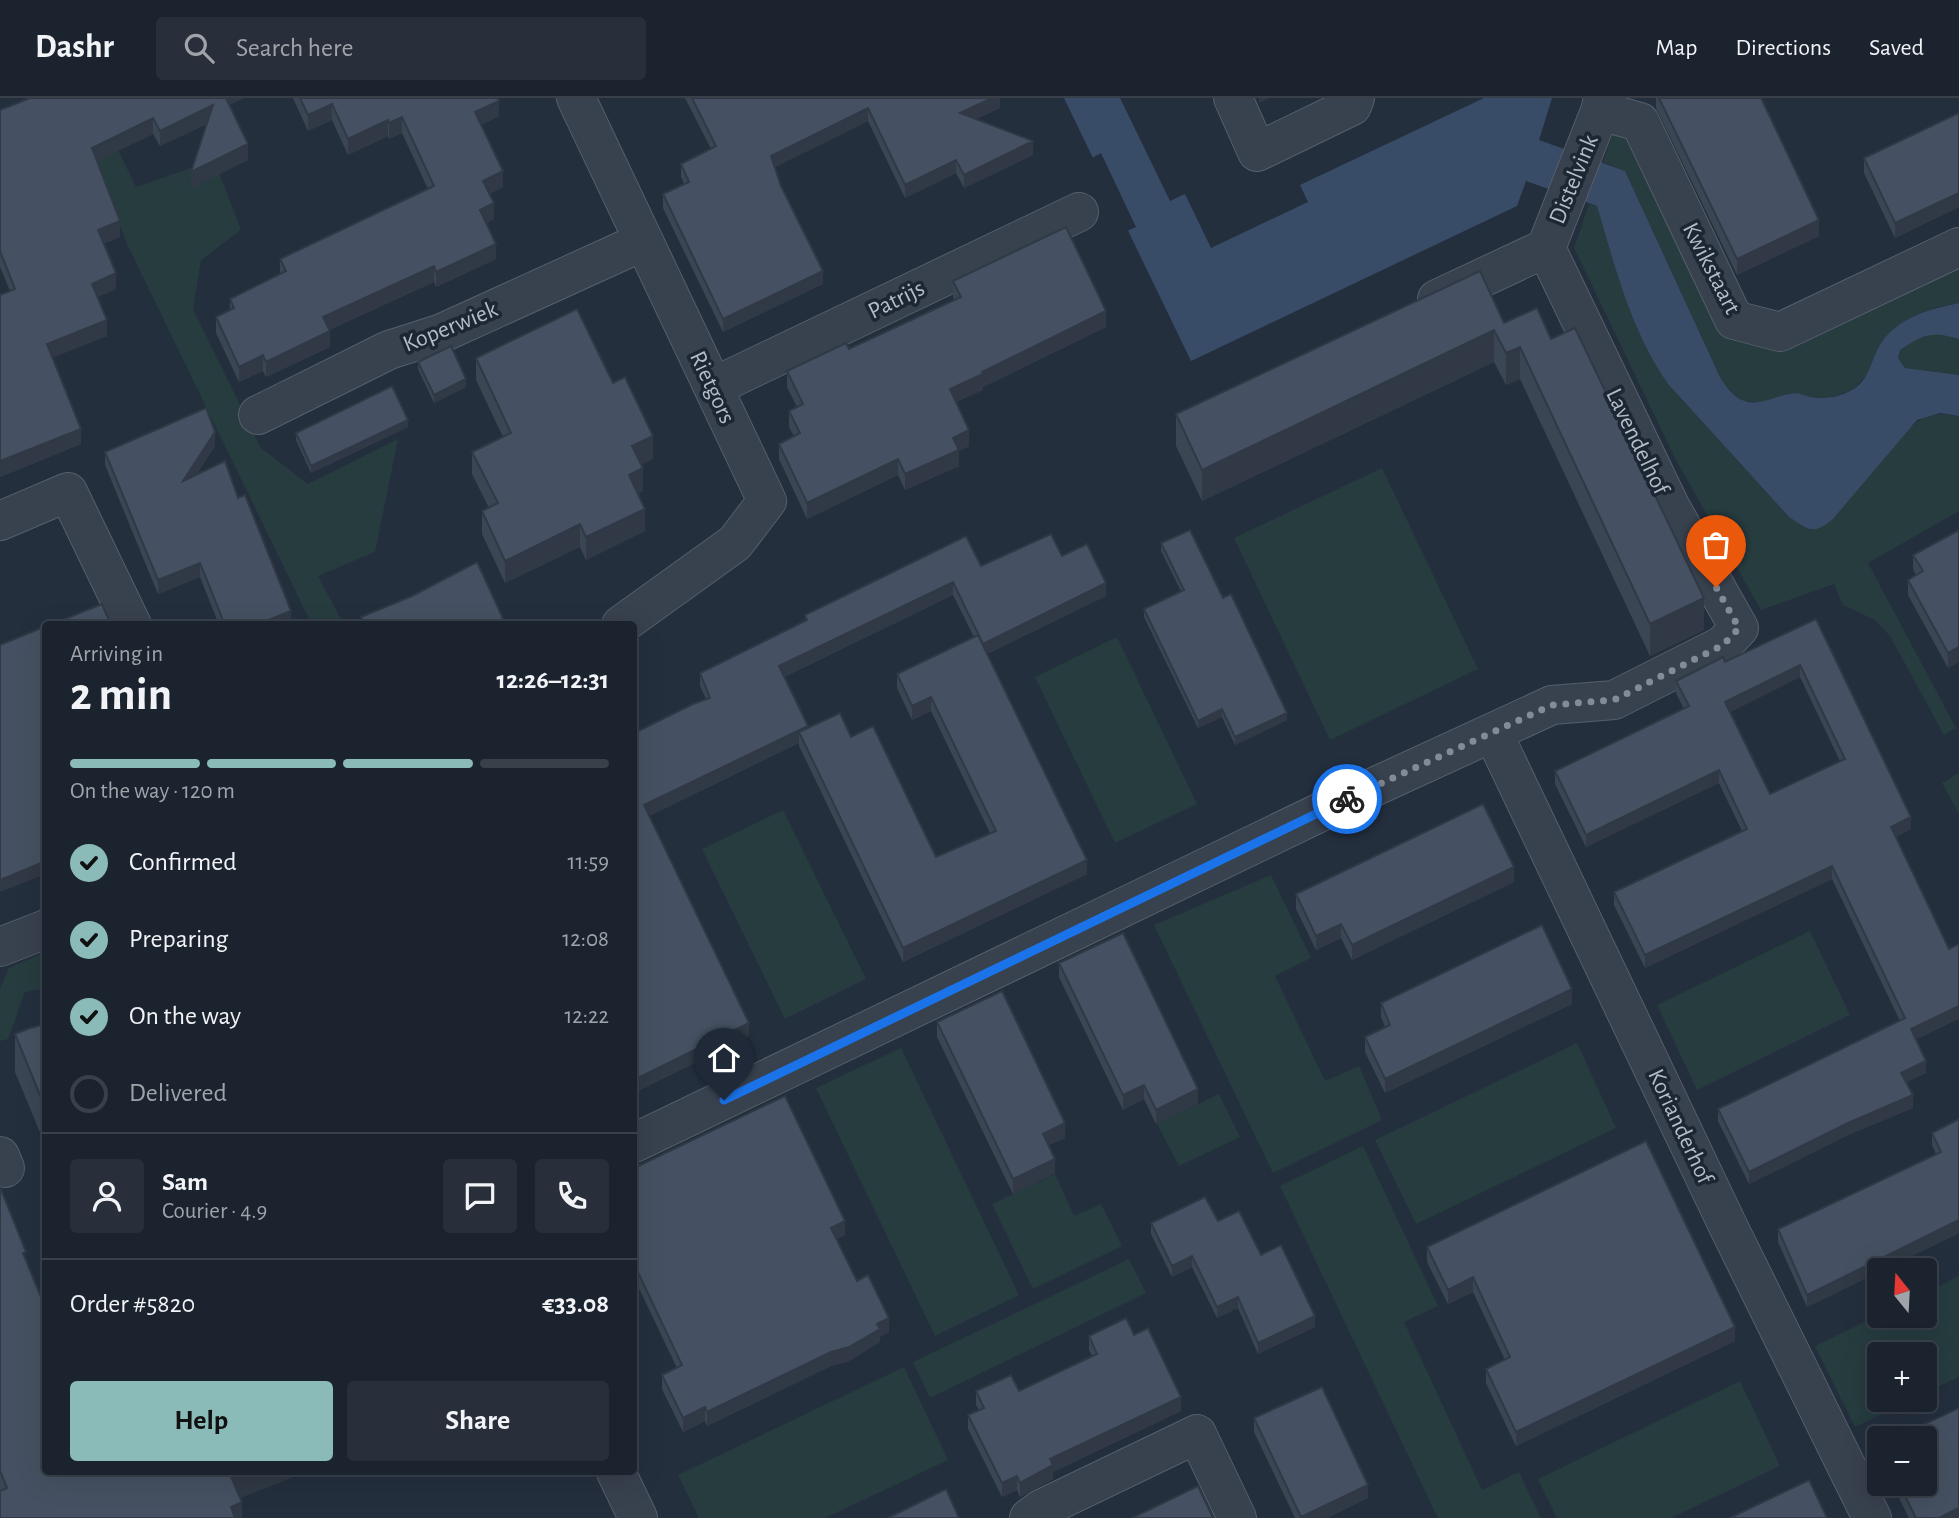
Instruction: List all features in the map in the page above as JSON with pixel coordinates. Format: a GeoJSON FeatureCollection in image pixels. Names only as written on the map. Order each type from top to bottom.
{"type":"FeatureCollection","features":[{"type":"Feature","properties":{"kind":"street","name":"Rietgors"},"geometry":{"type":"LineString","coordinates":[[576,98],[767,501],[735,543],[627,621]]}},
{"type":"Feature","properties":{"kind":"street"},"geometry":{"type":"LineString","coordinates":[[1233,98],[1257,152],[1352,106],[1355,98]]}},
{"type":"Feature","properties":{"kind":"street","name":"Distelvink"},"geometry":{"type":"LineString","coordinates":[[1546,248],[1601,104]]}},
{"type":"Feature","properties":{"kind":"street","name":"Kwikstaart"},"geometry":{"type":"LineString","coordinates":[[1601,104],[1640,122],[1734,320],[1780,332],[1959,247]]}},
{"type":"Feature","properties":{"kind":"street","name":"Patrijs"},"geometry":{"type":"LineString","coordinates":[[713,387],[1079,212]]}},
{"type":"Feature","properties":{"kind":"street","name":"Koperwiek"},"geometry":{"type":"LineString","coordinates":[[258,415],[389,350],[442,333],[644,241]]}},
{"type":"Feature","properties":{"kind":"street"},"geometry":{"type":"LineString","coordinates":[[1406,313],[1546,248]]}},
{"type":"Feature","properties":{"kind":"street","name":"Lavendelhof"},"geometry":{"type":"LineString","coordinates":[[637,1142],[1350,798],[1552,705],[1614,700],[1723,645],[1739,628],[1670,506],[1546,248]]}},
{"type":"Feature","properties":{"kind":"street"},"geometry":{"type":"LineString","coordinates":[[0,520],[68,492],[130,621]]}},
{"type":"Feature","properties":{"kind":"street","name":"Korianderhof"},"geometry":{"type":"LineString","coordinates":[[1493,733],[1728,1226],[1872,1518]]}},
{"type":"Feature","properties":{"kind":"street"},"geometry":{"type":"LineString","coordinates":[[0,947],[42,931]]}},
{"type":"Feature","properties":{"kind":"street"},"geometry":{"type":"LineString","coordinates":[[1029,1518],[1041,1509],[1197,1434],[1237,1518]]}},
{"type":"Feature","properties":{"kind":"street"},"geometry":{"type":"LineString","coordinates":[[617,1475],[638,1518]]}},
{"type":"Feature","properties":{"kind":"green space"},"geometry":{"type":"Polygon","coordinates":[[[93,98],[136,187],[214,160],[241,230],[201,260],[193,309],[261,448],[308,484],[398,439],[375,552],[318,576],[342,621],[310,621],[128,246],[100,174],[90,177],[93,98]]]}},
{"type":"Feature","properties":{"kind":"green space"},"geometry":{"type":"Polygon","coordinates":[[[1615,128],[1629,134],[1722,328],[1959,264],[1959,303],[1934,308],[1881,344],[1867,374],[1854,389],[1830,398],[1792,393],[1761,403],[1744,401],[1733,395],[1720,377],[1625,171],[1603,162],[1615,128]]]}},
{"type":"Feature","properties":{"kind":"green space"},"geometry":{"type":"Polygon","coordinates":[[[1589,204],[1597,206],[1634,320],[1655,364],[1668,384],[1789,517],[1902,436],[1921,419],[1941,414],[1959,416],[1959,511],[1868,563],[1956,728],[1944,735],[1890,636],[1875,620],[1843,605],[1834,584],[1761,610],[1676,460],[1574,248],[1589,204]]]}},
{"type":"Feature","properties":{"kind":"green space"},"geometry":{"type":"Polygon","coordinates":[[[1938,333],[1959,339],[1959,375],[1905,368],[1898,358],[1900,350],[1916,339],[1938,333]]]}},
{"type":"Feature","properties":{"kind":"green space"},"geometry":{"type":"Polygon","coordinates":[[[1382,468],[1478,669],[1330,740],[1234,538],[1382,468]]]}},
{"type":"Feature","properties":{"kind":"green space"},"geometry":{"type":"Polygon","coordinates":[[[1117,637],[1197,804],[1115,843],[1035,677],[1117,637]]]}},
{"type":"Feature","properties":{"kind":"green space"},"geometry":{"type":"Polygon","coordinates":[[[1959,773],[1959,814],[1942,783],[1959,773]]]}},
{"type":"Feature","properties":{"kind":"green space"},"geometry":{"type":"Polygon","coordinates":[[[783,810],[866,979],[785,1019],[702,849],[783,810]]]}},
{"type":"Feature","properties":{"kind":"green space"},"geometry":{"type":"Polygon","coordinates":[[[1271,875],[1311,958],[1275,976],[1325,1081],[1359,1066],[1382,1120],[1273,1173],[1154,925],[1271,875]]]}},
{"type":"Feature","properties":{"kind":"green space"},"geometry":{"type":"Polygon","coordinates":[[[1810,931],[1850,1015],[1697,1090],[1657,1005],[1810,931]]]}},
{"type":"Feature","properties":{"kind":"green space"},"geometry":{"type":"Polygon","coordinates":[[[42,953],[42,989],[25,992],[8,1039],[0,1041],[0,989],[9,968],[42,953]]]}},
{"type":"Feature","properties":{"kind":"green space"},"geometry":{"type":"Polygon","coordinates":[[[1577,1043],[1616,1128],[1416,1224],[1375,1140],[1577,1043]]]}},
{"type":"Feature","properties":{"kind":"green space"},"geometry":{"type":"Polygon","coordinates":[[[901,1048],[1019,1295],[935,1336],[816,1088],[901,1048]]]}},
{"type":"Feature","properties":{"kind":"green space"},"geometry":{"type":"Polygon","coordinates":[[[1219,1094],[1240,1137],[1179,1166],[1157,1124],[1219,1094]]]}},
{"type":"Feature","properties":{"kind":"green space"},"geometry":{"type":"Polygon","coordinates":[[[1363,1146],[1438,1306],[1404,1322],[1482,1490],[1519,1472],[1541,1518],[1438,1518],[1436,1514],[1280,1186],[1363,1146]]]}},
{"type":"Feature","properties":{"kind":"green space"},"geometry":{"type":"Polygon","coordinates":[[[1055,1174],[1074,1216],[1101,1204],[1122,1246],[1033,1289],[992,1204],[1055,1174]]]}},
{"type":"Feature","properties":{"kind":"green space"},"geometry":{"type":"Polygon","coordinates":[[[1129,1259],[1146,1293],[930,1398],[913,1362],[1129,1259]]]}},
{"type":"Feature","properties":{"kind":"green space"},"geometry":{"type":"Polygon","coordinates":[[[1959,1276],[1959,1377],[1937,1387],[1937,1342],[1867,1342],[1867,1412],[1886,1412],[1855,1427],[1815,1346],[1867,1321],[1867,1328],[1937,1328],[1937,1287],[1959,1276]]]}},
{"type":"Feature","properties":{"kind":"green space"},"geometry":{"type":"Polygon","coordinates":[[[904,1367],[948,1460],[825,1518],[699,1518],[678,1475],[904,1367]]]}},
{"type":"Feature","properties":{"kind":"green space"},"geometry":{"type":"Polygon","coordinates":[[[1740,1381],[1780,1466],[1671,1518],[1557,1518],[1538,1479],[1740,1381]]]}},
{"type":"Feature","properties":{"kind":"water"},"geometry":{"type":"Polygon","coordinates":[[[1064,98],[1120,98],[1170,201],[1185,194],[1211,248],[1308,202],[1300,185],[1484,98],[1552,98],[1539,140],[1625,171],[1720,377],[1735,396],[1754,402],[1792,393],[1821,398],[1847,392],[1862,381],[1880,345],[1895,328],[1925,312],[1959,303],[1959,339],[1941,335],[1922,337],[1900,350],[1898,358],[1905,368],[1959,375],[1959,416],[1940,413],[1917,420],[1832,520],[1820,528],[1806,527],[1789,517],[1668,384],[1634,320],[1597,206],[1526,181],[1517,206],[1191,361],[1064,98]]]}},
{"type":"Feature","properties":{"kind":"pier"},"geometry":{"type":"Polygon","coordinates":[[[1101,153],[1136,227],[1125,232],[1090,159],[1101,153]]]}},
{"type":"Feature","properties":{"kind":"building"},"geometry":{"type":"Polygon","coordinates":[[[30,98],[226,98],[248,144],[191,172],[213,105],[160,131],[153,118],[92,148],[120,221],[98,230],[116,273],[92,284],[107,320],[47,344],[81,429],[0,461],[0,295],[15,289],[0,251],[0,110],[30,98]]]}},
{"type":"Feature","properties":{"kind":"building"},"geometry":{"type":"Polygon","coordinates":[[[300,98],[498,98],[499,101],[475,112],[503,171],[483,181],[494,203],[480,210],[496,244],[436,272],[434,266],[323,317],[330,331],[266,362],[263,355],[239,367],[216,317],[234,308],[230,299],[286,271],[280,259],[434,186],[402,117],[389,123],[388,120],[348,139],[332,104],[308,115],[300,98]]]}},
{"type":"Feature","properties":{"kind":"building"},"geometry":{"type":"Polygon","coordinates":[[[692,98],[992,98],[960,113],[1033,141],[964,175],[956,160],[905,185],[868,108],[771,156],[781,186],[823,271],[723,319],[663,194],[689,182],[681,164],[716,146],[692,98]]]}},
{"type":"Feature","properties":{"kind":"building"},"geometry":{"type":"Polygon","coordinates":[[[1659,98],[1761,98],[1819,220],[1737,259],[1659,98]]]}},
{"type":"Feature","properties":{"kind":"building"},"geometry":{"type":"Polygon","coordinates":[[[1959,113],[1959,193],[1895,223],[1864,158],[1959,113]]]}},
{"type":"Feature","properties":{"kind":"building"},"geometry":{"type":"Polygon","coordinates":[[[1066,227],[1106,311],[950,389],[969,430],[953,438],[959,450],[905,474],[898,459],[807,503],[779,444],[800,433],[789,411],[803,404],[787,371],[846,343],[849,349],[961,297],[953,281],[1066,227]]]}},
{"type":"Feature","properties":{"kind":"building"},"geometry":{"type":"Polygon","coordinates":[[[1480,271],[1504,323],[1537,308],[1551,339],[1575,328],[1704,598],[1650,624],[1520,347],[1506,353],[1494,330],[1202,470],[1176,414],[1480,271]]]}},
{"type":"Feature","properties":{"kind":"building"},"geometry":{"type":"Polygon","coordinates":[[[577,309],[613,383],[625,377],[653,436],[632,446],[643,468],[629,475],[645,509],[586,537],[580,524],[505,561],[482,511],[498,503],[472,452],[511,433],[476,358],[577,309]]]}},
{"type":"Feature","properties":{"kind":"building"},"geometry":{"type":"Polygon","coordinates":[[[451,346],[466,379],[434,395],[418,362],[451,346]]]}},
{"type":"Feature","properties":{"kind":"building"},"geometry":{"type":"Polygon","coordinates":[[[392,386],[408,420],[311,466],[296,433],[392,386]]]}},
{"type":"Feature","properties":{"kind":"building"},"geometry":{"type":"Polygon","coordinates":[[[206,408],[215,432],[183,481],[225,461],[238,498],[245,495],[291,611],[266,621],[223,621],[200,563],[158,580],[105,452],[206,408]]]}},
{"type":"Feature","properties":{"kind":"building"},"geometry":{"type":"Polygon","coordinates":[[[1190,530],[1223,598],[1231,594],[1287,713],[1235,737],[1222,709],[1198,721],[1144,609],[1184,590],[1161,543],[1190,530]]]}},
{"type":"Feature","properties":{"kind":"building"},"geometry":{"type":"Polygon","coordinates":[[[1959,530],[1959,647],[1948,653],[1908,580],[1923,571],[1913,555],[1959,530]]]}},
{"type":"Feature","properties":{"kind":"building"},"geometry":{"type":"Polygon","coordinates":[[[1051,534],[1062,556],[1087,544],[1106,583],[983,644],[953,582],[779,666],[808,726],[644,805],[749,1023],[637,1079],[637,732],[710,698],[700,673],[807,620],[805,615],[966,536],[981,566],[1051,534]]]}},
{"type":"Feature","properties":{"kind":"building"},"geometry":{"type":"Polygon","coordinates":[[[477,562],[504,621],[363,621],[361,617],[412,596],[477,562]]]}},
{"type":"Feature","properties":{"kind":"building"},"geometry":{"type":"Polygon","coordinates":[[[102,604],[109,621],[60,621],[102,604]]]}},
{"type":"Feature","properties":{"kind":"building"},"geometry":{"type":"Polygon","coordinates":[[[1816,619],[1911,817],[1891,827],[1949,949],[1959,944],[1959,1006],[1911,1029],[1926,1061],[1901,1073],[1913,1095],[1848,1123],[1749,1172],[1718,1109],[1905,1018],[1832,866],[1645,955],[1614,892],[1747,829],[1719,770],[1586,835],[1555,771],[1689,706],[1676,681],[1723,657],[1725,662],[1816,619]],[[1800,665],[1725,702],[1770,794],[1845,759],[1800,665]]]}},
{"type":"Feature","properties":{"kind":"building"},"geometry":{"type":"Polygon","coordinates":[[[42,628],[42,863],[0,880],[0,645],[42,628]]]}},
{"type":"Feature","properties":{"kind":"building"},"geometry":{"type":"Polygon","coordinates":[[[978,635],[1087,860],[903,948],[799,732],[840,713],[851,737],[873,726],[936,857],[996,831],[931,697],[912,706],[897,674],[978,635]]]}},
{"type":"Feature","properties":{"kind":"building"},"geometry":{"type":"Polygon","coordinates":[[[1483,804],[1514,867],[1352,945],[1341,924],[1316,936],[1296,894],[1483,804]]]}},
{"type":"Feature","properties":{"kind":"building"},"geometry":{"type":"Polygon","coordinates":[[[1542,925],[1572,989],[1385,1079],[1365,1037],[1390,1025],[1381,1003],[1542,925]]]}},
{"type":"Feature","properties":{"kind":"building"},"geometry":{"type":"Polygon","coordinates":[[[1123,933],[1198,1089],[1156,1110],[1144,1085],[1123,1095],[1059,963],[1123,933]]]}},
{"type":"Feature","properties":{"kind":"building"},"geometry":{"type":"Polygon","coordinates":[[[1002,991],[1065,1123],[1043,1134],[1055,1159],[1013,1179],[937,1022],[1002,991]]]}},
{"type":"Feature","properties":{"kind":"building"},"geometry":{"type":"Polygon","coordinates":[[[42,1025],[42,1100],[15,1034],[42,1025]]]}},
{"type":"Feature","properties":{"kind":"building"},"geometry":{"type":"Polygon","coordinates":[[[785,1096],[845,1221],[831,1228],[857,1281],[868,1275],[889,1318],[877,1324],[880,1329],[849,1347],[831,1352],[707,1412],[705,1407],[683,1418],[662,1375],[682,1365],[637,1270],[637,1167],[785,1096]]]}},
{"type":"Feature","properties":{"kind":"building"},"geometry":{"type":"Polygon","coordinates":[[[1959,1119],[1959,1220],[1882,1258],[1867,1258],[1867,1265],[1807,1295],[1778,1229],[1941,1152],[1932,1133],[1959,1119]]]}},
{"type":"Feature","properties":{"kind":"building"},"geometry":{"type":"Polygon","coordinates":[[[1646,1141],[1735,1327],[1516,1432],[1486,1369],[1510,1357],[1473,1277],[1448,1290],[1427,1247],[1646,1141]]]}},
{"type":"Feature","properties":{"kind":"building"},"geometry":{"type":"Polygon","coordinates":[[[0,1187],[42,1299],[42,1475],[230,1475],[242,1502],[231,1507],[235,1518],[0,1518],[0,1491],[7,1488],[0,1471],[0,1187]]]}},
{"type":"Feature","properties":{"kind":"building"},"geometry":{"type":"Polygon","coordinates":[[[1205,1197],[1218,1221],[1239,1211],[1261,1255],[1281,1245],[1315,1316],[1258,1343],[1238,1297],[1217,1307],[1192,1256],[1172,1266],[1151,1223],[1205,1197]]]}},
{"type":"Feature","properties":{"kind":"building"},"geometry":{"type":"Polygon","coordinates":[[[1126,1318],[1134,1335],[1148,1328],[1181,1397],[1050,1459],[1053,1465],[1020,1483],[1017,1476],[1002,1483],[968,1415],[984,1408],[976,1391],[1011,1375],[1019,1391],[1097,1354],[1089,1336],[1126,1318]]]}},
{"type":"Feature","properties":{"kind":"building"},"geometry":{"type":"Polygon","coordinates":[[[1322,1387],[1368,1485],[1301,1517],[1254,1418],[1322,1387]]]}},
{"type":"Feature","properties":{"kind":"building"},"geometry":{"type":"Polygon","coordinates":[[[1959,1408],[1959,1508],[1939,1518],[1916,1518],[1905,1496],[1937,1496],[1937,1426],[1921,1426],[1959,1408]]]}},
{"type":"Feature","properties":{"kind":"building"},"geometry":{"type":"Polygon","coordinates":[[[1809,1480],[1827,1518],[1730,1518],[1809,1480]]]}},
{"type":"Feature","properties":{"kind":"building"},"geometry":{"type":"Polygon","coordinates":[[[1198,1486],[1213,1518],[1132,1518],[1198,1486]]]}},
{"type":"Feature","properties":{"kind":"building"},"geometry":{"type":"Polygon","coordinates":[[[946,1489],[959,1518],[888,1518],[946,1489]]]}},
{"type":"Feature","properties":{"kind":"way so far"},"geometry":{"type":"LineString","coordinates":[[1347,799],[1552,705],[1614,700],[1723,645],[1739,628],[1716,587]]}},
{"type":"Feature","properties":{"kind":"route"},"geometry":{"type":"LineString","coordinates":[[724,1100],[1347,799]]}}]}
